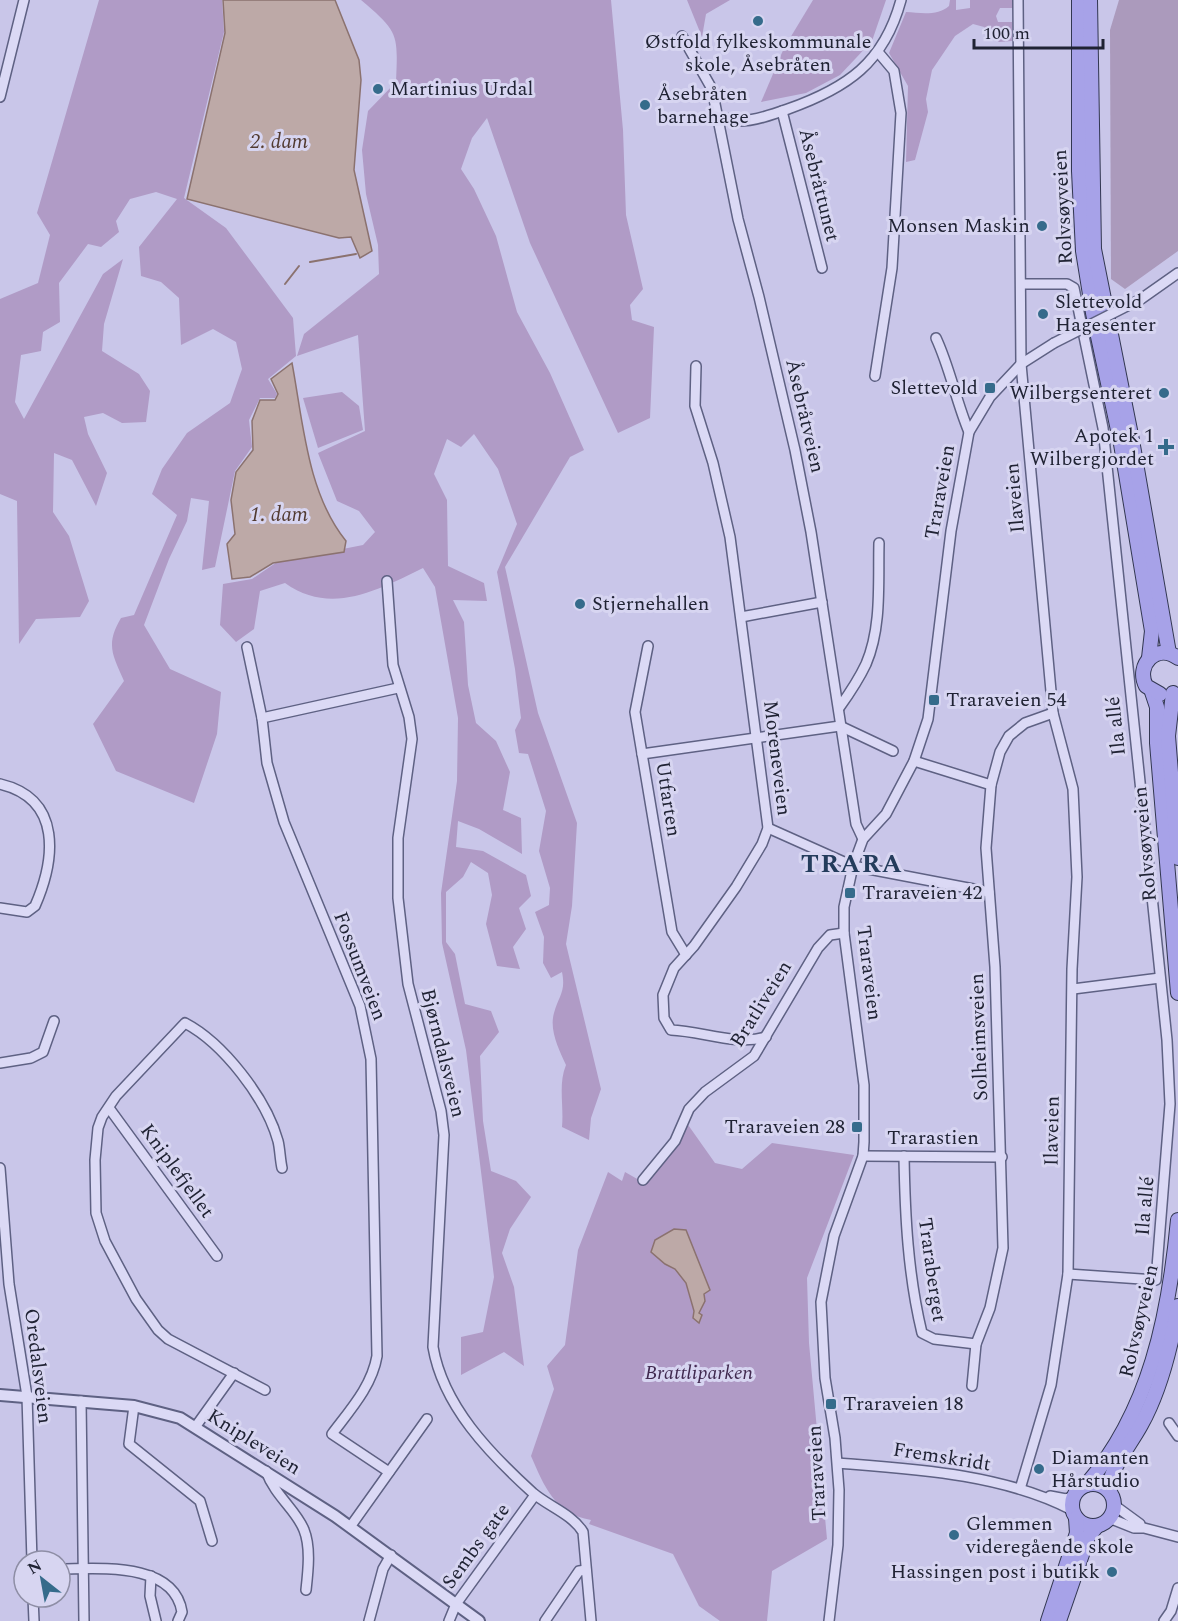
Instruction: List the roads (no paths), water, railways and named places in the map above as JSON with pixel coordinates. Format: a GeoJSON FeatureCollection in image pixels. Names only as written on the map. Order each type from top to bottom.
{"type":"FeatureCollection","features":[{"type":"Feature","properties":{"kind":"main road","name":"Rolvsøyveien"},"geometry":{"type":"LineString","coordinates":[[1079,0],[1079,171],[1083,251],[1093,313],[1121,444],[1152,632],[1149,658],[1142,672],[1143,680],[1152,692],[1157,707],[1156,743],[1178,993]]}},
{"type":"Feature","properties":{"kind":"main road","name":"Rolvsøyveien"},"geometry":{"type":"LineString","coordinates":[[1089,0],[1094,249],[1173,655]]}},
{"type":"Feature","properties":{"kind":"main road"},"geometry":{"type":"LineString","coordinates":[[1149,658],[1158,653],[1173,655]]}},
{"type":"Feature","properties":{"kind":"main road","name":"Rolvsøyveien"},"geometry":{"type":"LineString","coordinates":[[1176,691],[1168,736],[1178,858]]}},
{"type":"Feature","properties":{"kind":"main road"},"geometry":{"type":"LineString","coordinates":[[1152,692],[1162,695],[1176,691]]}},
{"type":"Feature","properties":{"kind":"main road","name":"Rolvsøyveien"},"geometry":{"type":"LineString","coordinates":[[1086,1485],[1114,1446],[1146,1384],[1163,1324],[1178,1220]]}},
{"type":"Feature","properties":{"kind":"main road","name":"Rolvsøyveien"},"geometry":{"type":"LineString","coordinates":[[1108,1490],[1110,1474],[1141,1425],[1155,1395],[1178,1306]]}},
{"type":"Feature","properties":{"kind":"main road"},"geometry":{"type":"LineString","coordinates":[[1048,1621],[1077,1533],[1074,1508],[1086,1485],[1099,1485],[1108,1490],[1107,1516],[1088,1537],[1059,1621]]}},
{"type":"Feature","properties":{"kind":"main road"},"geometry":{"type":"LineString","coordinates":[[1074,1508],[1085,1524],[1107,1516]]}},
{"type":"Feature","properties":{"kind":"street"},"geometry":{"type":"LineString","coordinates":[[0,97],[24,0]]}},
{"type":"Feature","properties":{"kind":"street"},"geometry":{"type":"LineString","coordinates":[[717,117],[740,121],[782,111],[846,83],[878,52],[901,0]]}},
{"type":"Feature","properties":{"kind":"street","name":"Ilaveien"},"geometry":{"type":"LineString","coordinates":[[1018,0],[1021,364],[1053,713],[1073,789],[1077,877],[1068,1274],[1051,1385],[1020,1489]]}},
{"type":"Feature","properties":{"kind":"street","name":"Åsebråtveien"},"geometry":{"type":"LineString","coordinates":[[682,36],[712,89],[738,219],[795,450],[822,602],[854,814],[863,839]]}},
{"type":"Feature","properties":{"kind":"street"},"geometry":{"type":"LineString","coordinates":[[875,376],[892,268],[901,122],[894,71],[878,52]]}},
{"type":"Feature","properties":{"kind":"street","name":"Åsebråttunet"},"geometry":{"type":"LineString","coordinates":[[782,111],[822,268]]}},
{"type":"Feature","properties":{"kind":"street","name":"Traraveien"},"geometry":{"type":"LineString","coordinates":[[829,1621],[838,1545],[838,1463],[825,1378],[821,1302],[834,1236],[863,1156],[864,1085],[844,933],[844,907],[853,866],[863,839],[886,814],[914,761],[928,719],[951,531],[969,432],[990,397],[1021,364],[1054,343],[1142,299],[1176,278]]}},
{"type":"Feature","properties":{"kind":"street","name":"Ila allé"},"geometry":{"type":"LineString","coordinates":[[1022,284],[1067,284],[1074,288],[1104,428],[1160,978],[1170,1104],[1156,1280],[1068,1274]]}},
{"type":"Feature","properties":{"kind":"street"},"geometry":{"type":"LineString","coordinates":[[936,338],[969,432]]}},
{"type":"Feature","properties":{"kind":"street","name":"Moreneveien"},"geometry":{"type":"LineString","coordinates":[[696,366],[695,406],[713,463],[730,537],[768,828],[745,874],[674,968],[663,995],[664,1018],[671,1030],[698,1032],[746,1041],[766,1037]]}},
{"type":"Feature","properties":{"kind":"street"},"geometry":{"type":"LineString","coordinates":[[839,708],[867,662],[872,645],[877,615],[879,543]]}},
{"type":"Feature","properties":{"kind":"street","name":"Bjørndalsveien"},"geometry":{"type":"LineString","coordinates":[[387,581],[391,652],[398,688],[409,717],[412,739],[398,838],[398,898],[408,984],[441,1111],[444,1135],[433,1347],[436,1368],[446,1394],[478,1436],[535,1495],[580,1528],[591,1621]]}},
{"type":"Feature","properties":{"kind":"street"},"geometry":{"type":"LineString","coordinates":[[741,617],[822,602]]}},
{"type":"Feature","properties":{"kind":"street","name":"Utfarten"},"geometry":{"type":"LineString","coordinates":[[648,646],[635,712],[672,932],[686,955]]}},
{"type":"Feature","properties":{"kind":"street","name":"Fossumveien"},"geometry":{"type":"LineString","coordinates":[[247,647],[262,718],[267,763],[284,822],[360,1006],[371,1059],[377,1356],[375,1370],[366,1386],[332,1434],[389,1472]]}},
{"type":"Feature","properties":{"kind":"street"},"geometry":{"type":"LineString","coordinates":[[262,718],[398,688]]}},
{"type":"Feature","properties":{"kind":"street","name":"Solheimsveien"},"geometry":{"type":"LineString","coordinates":[[972,1386],[976,1344],[990,1308],[1003,1248],[995,968],[986,848],[991,785],[1000,752],[1010,736],[1025,723],[1053,713]]}},
{"type":"Feature","properties":{"kind":"street"},"geometry":{"type":"LineString","coordinates":[[642,754],[840,726],[893,750]]}},
{"type":"Feature","properties":{"kind":"street"},"geometry":{"type":"LineString","coordinates":[[914,761],[991,785]]}},
{"type":"Feature","properties":{"kind":"street"},"geometry":{"type":"LineString","coordinates":[[0,784],[16,790],[35,804],[48,824],[52,840],[35,906],[27,912],[0,908]]}},
{"type":"Feature","properties":{"kind":"street"},"geometry":{"type":"LineString","coordinates":[[854,814],[873,828]]}},
{"type":"Feature","properties":{"kind":"street"},"geometry":{"type":"LineString","coordinates":[[768,828],[853,866],[989,892]]}},
{"type":"Feature","properties":{"kind":"street","name":"Bratliveien"},"geometry":{"type":"LineString","coordinates":[[643,1180],[675,1141],[689,1109],[705,1092],[754,1056],[818,948],[830,935],[844,933]]}},
{"type":"Feature","properties":{"kind":"street"},"geometry":{"type":"LineString","coordinates":[[1073,989],[1160,978]]}},
{"type":"Feature","properties":{"kind":"street"},"geometry":{"type":"LineString","coordinates":[[0,1063],[31,1058],[43,1052],[54,1021]]}},
{"type":"Feature","properties":{"kind":"street"},"geometry":{"type":"LineString","coordinates":[[265,1390],[168,1339],[158,1330],[136,1299],[113,1259],[96,1213],[98,1128],[116,1096],[185,1023],[198,1030],[219,1048],[240,1073],[264,1110],[278,1140],[282,1168]]}},
{"type":"Feature","properties":{"kind":"street","name":"Kniplefjellet"},"geometry":{"type":"LineString","coordinates":[[109,1108],[217,1256]]}},
{"type":"Feature","properties":{"kind":"street","name":"Trarastien"},"geometry":{"type":"LineString","coordinates":[[863,1156],[1002,1157]]}},
{"type":"Feature","properties":{"kind":"street","name":"Traraberget"},"geometry":{"type":"LineString","coordinates":[[904,1156],[908,1248],[915,1304],[922,1333],[934,1339],[976,1344]]}},
{"type":"Feature","properties":{"kind":"street","name":"Oredalsveien"},"geometry":{"type":"LineString","coordinates":[[0,1168],[5,1284],[27,1396],[32,1549]]}},
{"type":"Feature","properties":{"kind":"street"},"geometry":{"type":"LineString","coordinates":[[196,1426],[234,1373]]}},
{"type":"Feature","properties":{"kind":"street","name":"Knipleveien"},"geometry":{"type":"LineString","coordinates":[[0,1395],[134,1406],[166,1412],[196,1426],[265,1469],[391,1555],[479,1621]]}},
{"type":"Feature","properties":{"kind":"street"},"geometry":{"type":"LineString","coordinates":[[81,1401],[84,1621]]}},
{"type":"Feature","properties":{"kind":"street"},"geometry":{"type":"LineString","coordinates":[[134,1406],[129,1444],[200,1502],[212,1541]]}},
{"type":"Feature","properties":{"kind":"street"},"geometry":{"type":"LineString","coordinates":[[350,1527],[427,1419]]}},
{"type":"Feature","properties":{"kind":"street"},"geometry":{"type":"LineString","coordinates":[[1169,1423],[1178,1436]]}},
{"type":"Feature","properties":{"kind":"street","name":"Fremskridt"},"geometry":{"type":"LineString","coordinates":[[838,1463],[951,1473],[1020,1489],[1038,1496],[1066,1499],[1074,1508]]}},
{"type":"Feature","properties":{"kind":"street"},"geometry":{"type":"LineString","coordinates":[[265,1469],[271,1486],[304,1529],[308,1569],[306,1590]]}},
{"type":"Feature","properties":{"kind":"street","name":"Sembs gate"},"geometry":{"type":"LineString","coordinates":[[449,1621],[456,1604],[535,1495]]}},
{"type":"Feature","properties":{"kind":"street"},"geometry":{"type":"LineString","coordinates":[[1107,1516],[1134,1528],[1176,1534]]}},
{"type":"Feature","properties":{"kind":"street"},"geometry":{"type":"LineString","coordinates":[[369,1621],[382,1569],[391,1555]]}},
{"type":"Feature","properties":{"kind":"street"},"geometry":{"type":"LineString","coordinates":[[72,1569],[140,1573],[151,1576],[176,1593],[182,1612],[178,1621]]}},
{"type":"Feature","properties":{"kind":"street"},"geometry":{"type":"LineString","coordinates":[[545,1621],[579,1571],[586,1570]]}},
{"type":"Feature","properties":{"kind":"street"},"geometry":{"type":"LineString","coordinates":[[151,1576],[150,1596],[156,1621]]}},
{"type":"Feature","properties":{"kind":"street"},"geometry":{"type":"LineString","coordinates":[[1164,1621],[1178,1588]]}},
{"type":"Feature","properties":{"kind":"water","name":"2. dam"},"geometry":{"type":"Polygon","coordinates":[[[223,0],[335,0],[359,60],[361,80],[354,170],[372,251],[360,258],[351,237],[339,238],[187,199],[225,33],[223,0]]]}},
{"type":"Feature","properties":{"kind":"water","name":"1. dam"},"geometry":{"type":"Polygon","coordinates":[[[292,363],[308,456],[323,501],[346,541],[344,552],[273,563],[250,577],[232,579],[227,544],[235,534],[231,500],[236,472],[253,450],[252,421],[260,400],[275,400],[278,394],[271,379],[292,363]]]}},
{"type":"Feature","properties":{"kind":"water"},"geometry":{"type":"Polygon","coordinates":[[[674,1229],[686,1230],[710,1290],[704,1294],[705,1301],[699,1313],[702,1315],[699,1323],[693,1318],[694,1311],[686,1283],[675,1269],[651,1252],[655,1240],[674,1229]]]}},
{"type":"Feature","properties":{"kind":"waterway"},"geometry":{"type":"LineString","coordinates":[[310,262],[356,254]]}},
{"type":"Feature","properties":{"kind":"waterway"},"geometry":{"type":"LineString","coordinates":[[285,284],[299,266]]}},
{"type":"Feature","properties":{"kind":"place","name":"Østfold fylkeskommunale skole, Åsebråten"},"geometry":{"type":"Point","coordinates":[758,21]}},
{"type":"Feature","properties":{"kind":"place","name":"Martinius Urdal"},"geometry":{"type":"Point","coordinates":[378,89]}},
{"type":"Feature","properties":{"kind":"place","name":"Åsebråten barnehage"},"geometry":{"type":"Point","coordinates":[645,105]}},
{"type":"Feature","properties":{"kind":"place","name":"Monsen Maskin"},"geometry":{"type":"Point","coordinates":[1042,226]}},
{"type":"Feature","properties":{"kind":"place","name":"Slettevold Hagesenter"},"geometry":{"type":"Point","coordinates":[1043,314]}},
{"type":"Feature","properties":{"kind":"place","name":"Slettevold"},"geometry":{"type":"Point","coordinates":[990,388]}},
{"type":"Feature","properties":{"kind":"place","name":"Wilbergsenteret"},"geometry":{"type":"Point","coordinates":[1164,393]}},
{"type":"Feature","properties":{"kind":"place","name":"Apotek 1 Wilbergjordet"},"geometry":{"type":"Point","coordinates":[1166,447]}},
{"type":"Feature","properties":{"kind":"place","name":"Stjernehallen"},"geometry":{"type":"Point","coordinates":[580,604]}},
{"type":"Feature","properties":{"kind":"place","name":"Traraveien 54"},"geometry":{"type":"Point","coordinates":[934,700]}},
{"type":"Feature","properties":{"kind":"place","name":"Traraveien 42"},"geometry":{"type":"Point","coordinates":[850,893]}},
{"type":"Feature","properties":{"kind":"place","name":"Traraveien 28"},"geometry":{"type":"Point","coordinates":[857,1127]}},
{"type":"Feature","properties":{"kind":"place","name":"Traraveien 18"},"geometry":{"type":"Point","coordinates":[831,1404]}},
{"type":"Feature","properties":{"kind":"place","name":"Diamanten Hårstudio"},"geometry":{"type":"Point","coordinates":[1039,1469]}},
{"type":"Feature","properties":{"kind":"place","name":"Glemmen videregående skole"},"geometry":{"type":"Point","coordinates":[954,1535]}},
{"type":"Feature","properties":{"kind":"place","name":"Hassingen post i butikk"},"geometry":{"type":"Point","coordinates":[1112,1572]}},
{"type":"Feature","properties":{"kind":"district","name":"TRARA"},"geometry":{"type":"Point","coordinates":[852,864]}},
{"type":"Feature","properties":{"kind":"park label","name":"Brattliparken"},"geometry":{"type":"Point","coordinates":[699,1373]}}]}
